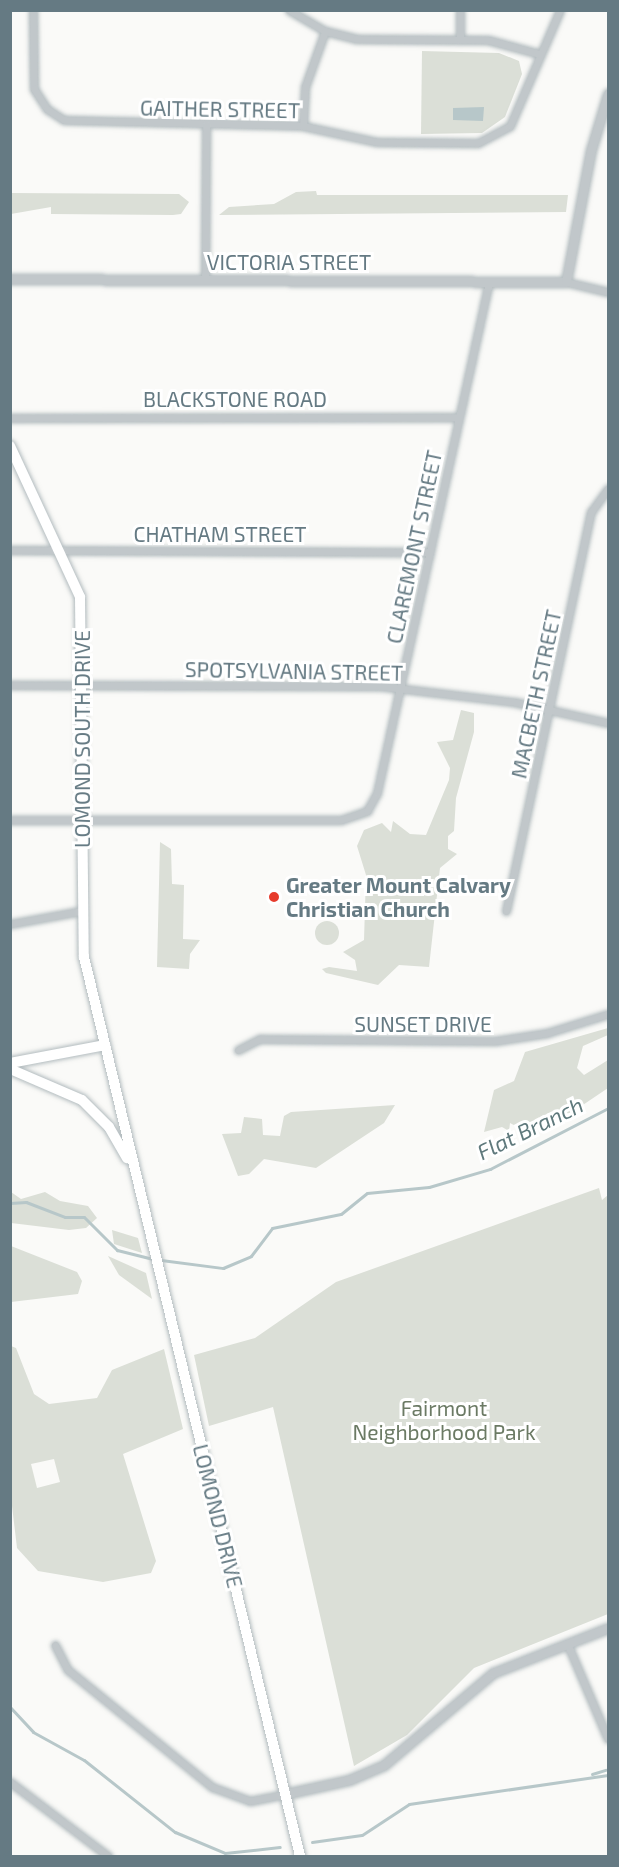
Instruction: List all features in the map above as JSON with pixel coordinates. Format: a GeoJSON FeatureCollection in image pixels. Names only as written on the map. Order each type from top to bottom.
{"type":"FeatureCollection","features":[{"type":"Feature","properties":{"kind":"main road","name":"LOMOND SOUTH DRIVE"},"geometry":{"type":"LineString","coordinates":[[10,446],[80,597],[81,911],[85,963],[105,1045]]}},
{"type":"Feature","properties":{"kind":"main road"},"geometry":{"type":"LineString","coordinates":[[10,1063],[105,1045]]}},
{"type":"Feature","properties":{"kind":"main road","name":"LOMOND DRIVE"},"geometry":{"type":"LineString","coordinates":[[105,1045],[300,1857]]}},
{"type":"Feature","properties":{"kind":"main road","name":"LOMOND DRIVE"},"geometry":{"type":"LineString","coordinates":[[10,1069],[45,1080],[90,1107],[136,1175]]}},
{"type":"Feature","properties":{"kind":"street","name":"GAITHER STREET"},"geometry":{"type":"LineString","coordinates":[[33,10],[32,82],[51,113],[77,122],[303,126],[377,142],[488,142],[515,118],[560,10]]}},
{"type":"Feature","properties":{"kind":"street"},"geometry":{"type":"LineString","coordinates":[[289,10],[325,31],[381,42],[460,40],[509,43],[540,54]]}},
{"type":"Feature","properties":{"kind":"street"},"geometry":{"type":"LineString","coordinates":[[460,10],[460,40]]}},
{"type":"Feature","properties":{"kind":"street"},"geometry":{"type":"LineString","coordinates":[[303,126],[305,87],[325,31]]}},
{"type":"Feature","properties":{"kind":"street"},"geometry":{"type":"LineString","coordinates":[[609,94],[593,140],[566,282],[609,292]]}},
{"type":"Feature","properties":{"kind":"street"},"geometry":{"type":"LineString","coordinates":[[205,280],[206,124]]}},
{"type":"Feature","properties":{"kind":"street","name":"VICTORIA STREET"},"geometry":{"type":"LineString","coordinates":[[10,279],[566,282]]}},
{"type":"Feature","properties":{"kind":"street","name":"CLAREMONT STREET"},"geometry":{"type":"LineString","coordinates":[[82,820],[341,820],[363,814],[377,793],[489,282]]}},
{"type":"Feature","properties":{"kind":"street","name":"BLACKSTONE ROAD"},"geometry":{"type":"LineString","coordinates":[[10,418],[459,417]]}},
{"type":"Feature","properties":{"kind":"street","name":"MACBETH STREET"},"geometry":{"type":"LineString","coordinates":[[506,911],[591,512],[609,489]]}},
{"type":"Feature","properties":{"kind":"street","name":"CHATHAM STREET"},"geometry":{"type":"LineString","coordinates":[[10,550],[430,552]]}},
{"type":"Feature","properties":{"kind":"street","name":"SPOTSYLVANIA STREET"},"geometry":{"type":"LineString","coordinates":[[10,685],[400,687],[549,710],[609,723]]}},
{"type":"Feature","properties":{"kind":"street"},"geometry":{"type":"LineString","coordinates":[[10,820],[82,820]]}},
{"type":"Feature","properties":{"kind":"street"},"geometry":{"type":"LineString","coordinates":[[10,924],[81,911]]}},
{"type":"Feature","properties":{"kind":"street","name":"SUNSET DRIVE"},"geometry":{"type":"LineString","coordinates":[[238,1050],[260,1039],[495,1041],[547,1033],[609,1014]]}},
{"type":"Feature","properties":{"kind":"street"},"geometry":{"type":"LineString","coordinates":[[55,1645],[68,1670],[212,1787],[250,1800],[349,1780],[384,1765],[418,1741],[475,1685],[567,1643],[609,1628]]}},
{"type":"Feature","properties":{"kind":"street"},"geometry":{"type":"LineString","coordinates":[[567,1643],[609,1739]]}},
{"type":"Feature","properties":{"kind":"street"},"geometry":{"type":"LineString","coordinates":[[10,1782],[108,1857]]}},
{"type":"Feature","properties":{"kind":"green space"},"geometry":{"type":"Polygon","coordinates":[[[422,51],[499,53],[519,61],[522,74],[505,117],[482,133],[421,134],[422,51]]]}},
{"type":"Feature","properties":{"kind":"green space"},"geometry":{"type":"Polygon","coordinates":[[[316,191],[317,195],[568,195],[566,212],[219,215],[229,207],[274,204],[296,192],[316,191]]]}},
{"type":"Feature","properties":{"kind":"green space"},"geometry":{"type":"Polygon","coordinates":[[[11,193],[179,194],[189,202],[181,214],[173,215],[51,214],[51,207],[11,214],[11,193]]]}},
{"type":"Feature","properties":{"kind":"green space"},"geometry":{"type":"Polygon","coordinates":[[[461,710],[474,713],[474,732],[456,798],[454,831],[448,836],[448,849],[457,854],[440,868],[429,967],[399,965],[378,985],[326,973],[322,969],[329,967],[357,971],[355,960],[343,952],[364,940],[366,875],[357,846],[364,830],[382,823],[391,832],[393,821],[410,834],[426,835],[449,780],[450,768],[437,742],[453,740],[461,710]]]}},
{"type":"Feature","properties":{"kind":"green space"},"geometry":{"type":"Polygon","coordinates":[[[160,842],[171,849],[172,884],[184,885],[183,939],[200,940],[190,954],[189,969],[157,967],[160,842]]]}},
{"type":"Feature","properties":{"kind":"green space"},"geometry":{"type":"Polygon","coordinates":[[[327,921],[335,925],[339,933],[335,941],[327,945],[319,941],[315,933],[319,925],[327,921]]]}},
{"type":"Feature","properties":{"kind":"green space"},"geometry":{"type":"Polygon","coordinates":[[[608,1028],[608,1035],[583,1046],[577,1068],[584,1075],[608,1060],[608,1088],[571,1113],[543,1115],[527,1132],[510,1123],[509,1131],[502,1127],[484,1132],[494,1090],[514,1081],[525,1052],[608,1028]]]}},
{"type":"Feature","properties":{"kind":"green space"},"geometry":{"type":"Polygon","coordinates":[[[395,1105],[384,1123],[316,1168],[264,1159],[249,1174],[238,1176],[222,1134],[241,1133],[244,1117],[262,1119],[263,1135],[280,1136],[284,1116],[291,1112],[395,1105]]]}},
{"type":"Feature","properties":{"kind":"green space","name":"Fairmont Neighborhood Park"},"geometry":{"type":"Polygon","coordinates":[[[599,1188],[602,1200],[608,1195],[608,1614],[474,1668],[407,1735],[354,1766],[273,1407],[209,1426],[194,1355],[255,1338],[336,1282],[599,1188]]]}},
{"type":"Feature","properties":{"kind":"green space"},"geometry":{"type":"Polygon","coordinates":[[[11,1192],[21,1199],[45,1192],[60,1201],[88,1206],[97,1218],[86,1228],[69,1230],[11,1223],[11,1192]]]}},
{"type":"Feature","properties":{"kind":"green space"},"geometry":{"type":"Polygon","coordinates":[[[112,1230],[138,1238],[142,1253],[114,1244],[112,1230]]]}},
{"type":"Feature","properties":{"kind":"green space"},"geometry":{"type":"Polygon","coordinates":[[[11,1246],[77,1272],[82,1281],[78,1294],[11,1302],[11,1246]]]}},
{"type":"Feature","properties":{"kind":"green space"},"geometry":{"type":"Polygon","coordinates":[[[108,1256],[146,1273],[152,1299],[119,1275],[108,1256]]]}},
{"type":"Feature","properties":{"kind":"green space"},"geometry":{"type":"Polygon","coordinates":[[[11,1346],[16,1348],[34,1394],[49,1404],[97,1398],[112,1370],[164,1349],[183,1429],[123,1454],[156,1561],[151,1573],[103,1582],[38,1571],[17,1548],[10,1489],[11,1346]],[[54,1459],[31,1464],[37,1488],[60,1482],[54,1459]]]}},
{"type":"Feature","properties":{"kind":"shaded area"},"geometry":{"type":"Polygon","coordinates":[[[484,107],[483,121],[453,120],[453,108],[484,107]]]}},
{"type":"Feature","properties":{"kind":"waterway","name":"Flat Branch"},"geometry":{"type":"LineString","coordinates":[[161,1260],[223,1268],[251,1256],[272,1228],[341,1214],[367,1193],[429,1187],[490,1169],[608,1108]]}},
{"type":"Feature","properties":{"kind":"waterway","name":"Flat Branch"},"geometry":{"type":"LineString","coordinates":[[10,1203],[26,1202],[65,1217],[84,1217],[117,1250],[154,1259]]}},
{"type":"Feature","properties":{"kind":"waterway"},"geometry":{"type":"LineString","coordinates":[[10,1707],[33,1732],[84,1760],[175,1832],[225,1853],[280,1847]]}},
{"type":"Feature","properties":{"kind":"waterway"},"geometry":{"type":"LineString","coordinates":[[592,1774],[605,1770]]}},
{"type":"Feature","properties":{"kind":"waterway"},"geometry":{"type":"LineString","coordinates":[[312,1842],[362,1835],[409,1804],[608,1775]]}},
{"type":"Feature","properties":{"kind":"place","name":"Greater Mount Calvary Christian Church"},"geometry":{"type":"Point","coordinates":[274,897]}}]}
